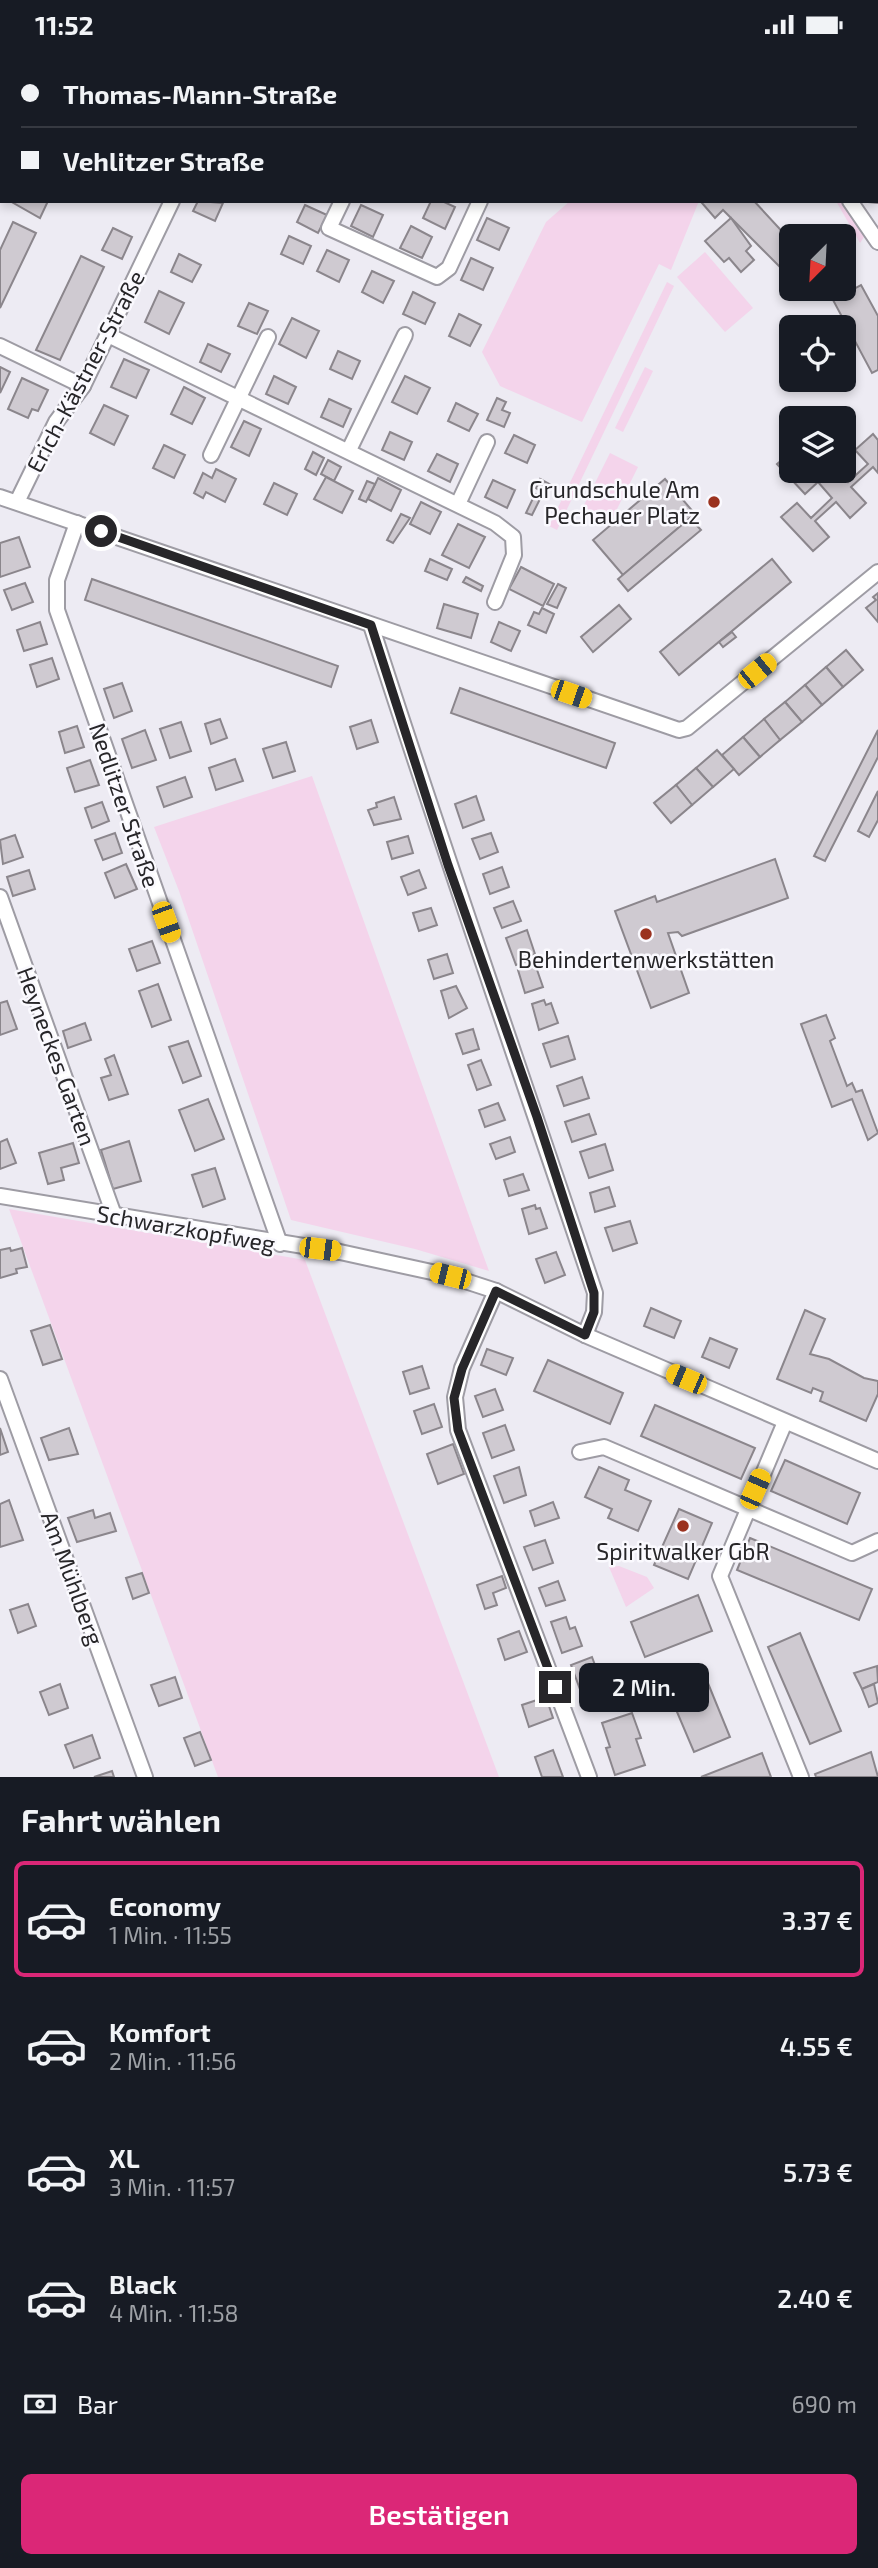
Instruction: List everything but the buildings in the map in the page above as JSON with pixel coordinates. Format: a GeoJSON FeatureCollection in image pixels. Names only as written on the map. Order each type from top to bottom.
{"type":"FeatureCollection","features":[{"type":"Feature","properties":{"kind":"street","name":"Erich-Kästner-Straße"},"geometry":{"type":"LineString","coordinates":[[17,502],[56,422],[83,386],[171,203]]}},
{"type":"Feature","properties":{"kind":"street"},"geometry":{"type":"LineString","coordinates":[[341,203],[329,228],[437,277],[448,270],[479,203]]}},
{"type":"Feature","properties":{"kind":"street"},"geometry":{"type":"LineString","coordinates":[[851,203],[878,243]]}},
{"type":"Feature","properties":{"kind":"street"},"geometry":{"type":"LineString","coordinates":[[108,335],[495,523],[513,537],[514,555],[495,602]]}},
{"type":"Feature","properties":{"kind":"street"},"geometry":{"type":"LineString","coordinates":[[349,450],[405,335]]}},
{"type":"Feature","properties":{"kind":"street"},"geometry":{"type":"LineString","coordinates":[[211,455],[268,337]]}},
{"type":"Feature","properties":{"kind":"street"},"geometry":{"type":"LineString","coordinates":[[0,346],[83,386]]}},
{"type":"Feature","properties":{"kind":"street"},"geometry":{"type":"LineString","coordinates":[[458,504],[487,442]]}},
{"type":"Feature","properties":{"kind":"street"},"geometry":{"type":"LineString","coordinates":[[0,497],[671,729],[687,728],[878,572]]}},
{"type":"Feature","properties":{"kind":"street","name":"Nedlitzer Straße"},"geometry":{"type":"LineString","coordinates":[[76,523],[57,580],[57,610],[280,1244]]}},
{"type":"Feature","properties":{"kind":"street"},"geometry":{"type":"LineString","coordinates":[[371,625],[448,865],[537,1117],[594,1293],[594,1312],[585,1335]]}},
{"type":"Feature","properties":{"kind":"street","name":"Heyneckes Garten"},"geometry":{"type":"LineString","coordinates":[[0,897],[114,1215]]}},
{"type":"Feature","properties":{"kind":"street","name":"Schwarzkopfweg"},"geometry":{"type":"LineString","coordinates":[[0,1196],[411,1266],[496,1291],[585,1335],[878,1461]]}},
{"type":"Feature","properties":{"kind":"street"},"geometry":{"type":"LineString","coordinates":[[496,1291],[462,1369],[454,1398],[458,1430],[589,1777]]}},
{"type":"Feature","properties":{"kind":"street","name":"Am Mühlberg"},"geometry":{"type":"LineString","coordinates":[[0,1379],[145,1777]]}},
{"type":"Feature","properties":{"kind":"street"},"geometry":{"type":"LineString","coordinates":[[785,1422],[720,1576],[801,1777]]}},
{"type":"Feature","properties":{"kind":"street"},"geometry":{"type":"LineString","coordinates":[[580,1453],[604,1447],[852,1553],[878,1541]]}},
{"type":"Feature","properties":{"kind":"shaded area"},"geometry":{"type":"Polygon","coordinates":[[[568,203],[698,203],[671,270],[659,264],[582,422],[500,386],[482,352],[546,222],[568,203]]]}},
{"type":"Feature","properties":{"kind":"shaded area"},"geometry":{"type":"Polygon","coordinates":[[[837,203],[843,203],[864,237],[860,243],[856,236],[856,224],[849,224],[837,203]]]}},
{"type":"Feature","properties":{"kind":"shaded area"},"geometry":{"type":"Polygon","coordinates":[[[705,252],[753,308],[725,332],[677,277],[705,252]]]}},
{"type":"Feature","properties":{"kind":"shaded area"},"geometry":{"type":"Polygon","coordinates":[[[667,282],[674,286],[557,530],[549,526],[667,282]]]}},
{"type":"Feature","properties":{"kind":"shaded area"},"geometry":{"type":"Polygon","coordinates":[[[645,367],[653,371],[623,432],[615,428],[645,367]]]}},
{"type":"Feature","properties":{"kind":"shaded area"},"geometry":{"type":"Polygon","coordinates":[[[610,453],[638,467],[611,521],[583,507],[610,453]]]}},
{"type":"Feature","properties":{"kind":"shaded area"},"geometry":{"type":"Polygon","coordinates":[[[312,776],[489,1271],[415,1249],[291,1220],[179,891],[154,827],[312,776]]]}},
{"type":"Feature","properties":{"kind":"shaded area"},"geometry":{"type":"Polygon","coordinates":[[[9,1209],[305,1260],[499,1777],[218,1777],[9,1209]]]}},
{"type":"Feature","properties":{"kind":"shaded area"},"geometry":{"type":"Polygon","coordinates":[[[619,1566],[647,1577],[654,1588],[626,1607],[609,1567],[619,1566]]]}},
{"type":"Feature","properties":{"kind":"place","name":"Grundschule Am Pechauer Platz"},"geometry":{"type":"Point","coordinates":[714,502]}},
{"type":"Feature","properties":{"kind":"place","name":"Behindertenwerkstätten"},"geometry":{"type":"Point","coordinates":[646,934]}},
{"type":"Feature","properties":{"kind":"place","name":"Spiritwalker GbR"},"geometry":{"type":"Point","coordinates":[683,1526]}},
{"type":"Feature","properties":{"kind":"route"},"geometry":{"type":"LineString","coordinates":[[101,531],[371,625],[448,865],[537,1117],[594,1293],[593,1317],[585,1335],[496,1291],[462,1369],[454,1398],[458,1430],[555,1687]]}}]}
